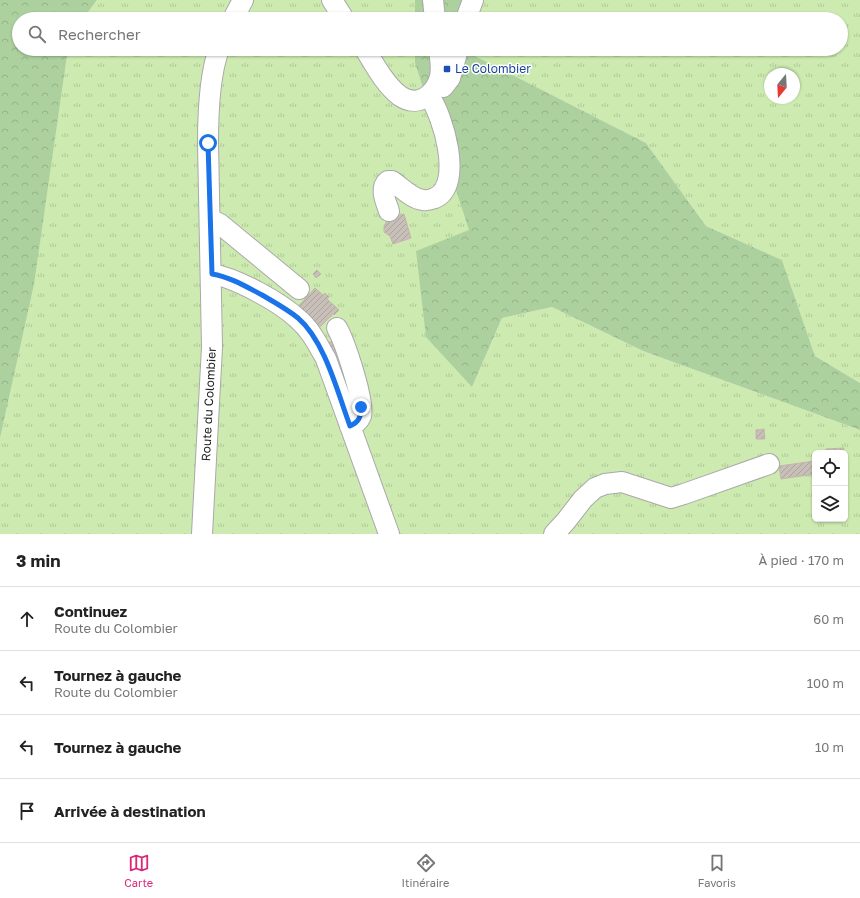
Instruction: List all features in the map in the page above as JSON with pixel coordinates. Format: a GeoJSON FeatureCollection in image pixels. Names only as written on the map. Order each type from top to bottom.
{"type":"FeatureCollection","features":[{"type":"Feature","properties":{"kind":"street"},"geometry":{"type":"LineString","coordinates":[[237,12],[243,0]]}},
{"type":"Feature","properties":{"kind":"street"},"geometry":{"type":"LineString","coordinates":[[332,0],[340,12]]}},
{"type":"Feature","properties":{"kind":"street"},"geometry":{"type":"LineString","coordinates":[[433,0],[434,12]]}},
{"type":"Feature","properties":{"kind":"street"},"geometry":{"type":"LineString","coordinates":[[469,12],[473,0]]}},
{"type":"Feature","properties":{"kind":"street","name":"Route du Colombier"},"geometry":{"type":"LineString","coordinates":[[202,534],[212,347],[212,274],[208,114],[217,56]]}},
{"type":"Feature","properties":{"kind":"street"},"geometry":{"type":"LineString","coordinates":[[369,56],[386,80],[400,96],[412,101],[420,100],[446,85],[450,78],[456,56]]}},
{"type":"Feature","properties":{"kind":"street"},"geometry":{"type":"LineString","coordinates":[[389,211],[385,199],[384,189],[384,183],[388,181],[392,181],[415,197],[424,200],[440,196],[446,188],[449,177],[450,160],[432,92],[440,76],[440,56]]}},
{"type":"Feature","properties":{"kind":"street"},"geometry":{"type":"LineString","coordinates":[[210,222],[220,224],[299,289]]}},
{"type":"Feature","properties":{"kind":"street"},"geometry":{"type":"LineString","coordinates":[[212,274],[222,276],[239,283],[279,305],[299,319],[312,334],[326,359],[389,534]]}},
{"type":"Feature","properties":{"kind":"street"},"geometry":{"type":"LineString","coordinates":[[337,328],[347,350],[361,407],[361,415],[358,421],[350,426]]}},
{"type":"Feature","properties":{"kind":"street"},"geometry":{"type":"LineString","coordinates":[[554,534],[583,499],[595,488],[605,484],[622,482],[671,498],[768,464]]}},
{"type":"Feature","properties":{"kind":"green space"},"geometry":{"type":"Polygon","coordinates":[[[0,0],[97,0],[88,12],[12,12],[12,56],[67,56],[34,284],[0,438],[0,0]]]}},
{"type":"Feature","properties":{"kind":"green space"},"geometry":{"type":"Polygon","coordinates":[[[97,0],[415,0],[415,12],[88,12],[97,0]]]}},
{"type":"Feature","properties":{"kind":"green space"},"geometry":{"type":"Polygon","coordinates":[[[415,0],[472,0],[469,12],[415,12],[415,0]]]}},
{"type":"Feature","properties":{"kind":"green space"},"geometry":{"type":"Polygon","coordinates":[[[472,0],[860,0],[860,383],[815,356],[782,260],[706,226],[646,143],[474,56],[848,56],[848,12],[469,12],[472,0]]]}},
{"type":"Feature","properties":{"kind":"green space"},"geometry":{"type":"Polygon","coordinates":[[[67,56],[415,56],[415,63],[470,230],[472,387],[502,318],[552,307],[643,351],[860,430],[860,534],[0,534],[0,437],[36,267],[67,56]]]}},
{"type":"Feature","properties":{"kind":"green space"},"geometry":{"type":"Polygon","coordinates":[[[415,56],[475,56],[646,143],[706,226],[782,260],[815,356],[860,383],[860,430],[643,351],[552,307],[502,318],[472,387],[426,337],[416,251],[469,230],[415,63],[415,56]]]}},
{"type":"Feature","properties":{"kind":"building"},"geometry":{"type":"Polygon","coordinates":[[[404,214],[411,238],[393,244],[390,236],[384,232],[384,226],[388,219],[404,214]]]}},
{"type":"Feature","properties":{"kind":"building"},"geometry":{"type":"Polygon","coordinates":[[[317,270],[321,274],[316,278],[313,274],[317,270]]]}},
{"type":"Feature","properties":{"kind":"building"},"geometry":{"type":"Polygon","coordinates":[[[315,288],[323,295],[325,293],[329,297],[327,299],[339,310],[316,331],[294,311],[315,288]]]}},
{"type":"Feature","properties":{"kind":"building"},"geometry":{"type":"Polygon","coordinates":[[[332,341],[338,356],[331,359],[326,344],[332,341]]]}},
{"type":"Feature","properties":{"kind":"building"},"geometry":{"type":"Polygon","coordinates":[[[764,429],[765,439],[756,439],[756,430],[764,429]]]}},
{"type":"Feature","properties":{"kind":"building"},"geometry":{"type":"Polygon","coordinates":[[[844,448],[844,450],[826,449],[844,448]]]}},
{"type":"Feature","properties":{"kind":"building"},"geometry":{"type":"Polygon","coordinates":[[[812,461],[812,474],[781,479],[779,466],[812,461]]]}},
{"type":"Feature","properties":{"kind":"place","name":"Le Colombier"},"geometry":{"type":"Point","coordinates":[447,69]}},
{"type":"Feature","properties":{"kind":"route"},"geometry":{"type":"LineString","coordinates":[[208,143],[212,274],[222,276],[239,283],[279,305],[299,319],[312,334],[326,359],[350,426],[358,421],[361,415],[361,407]]}}]}
